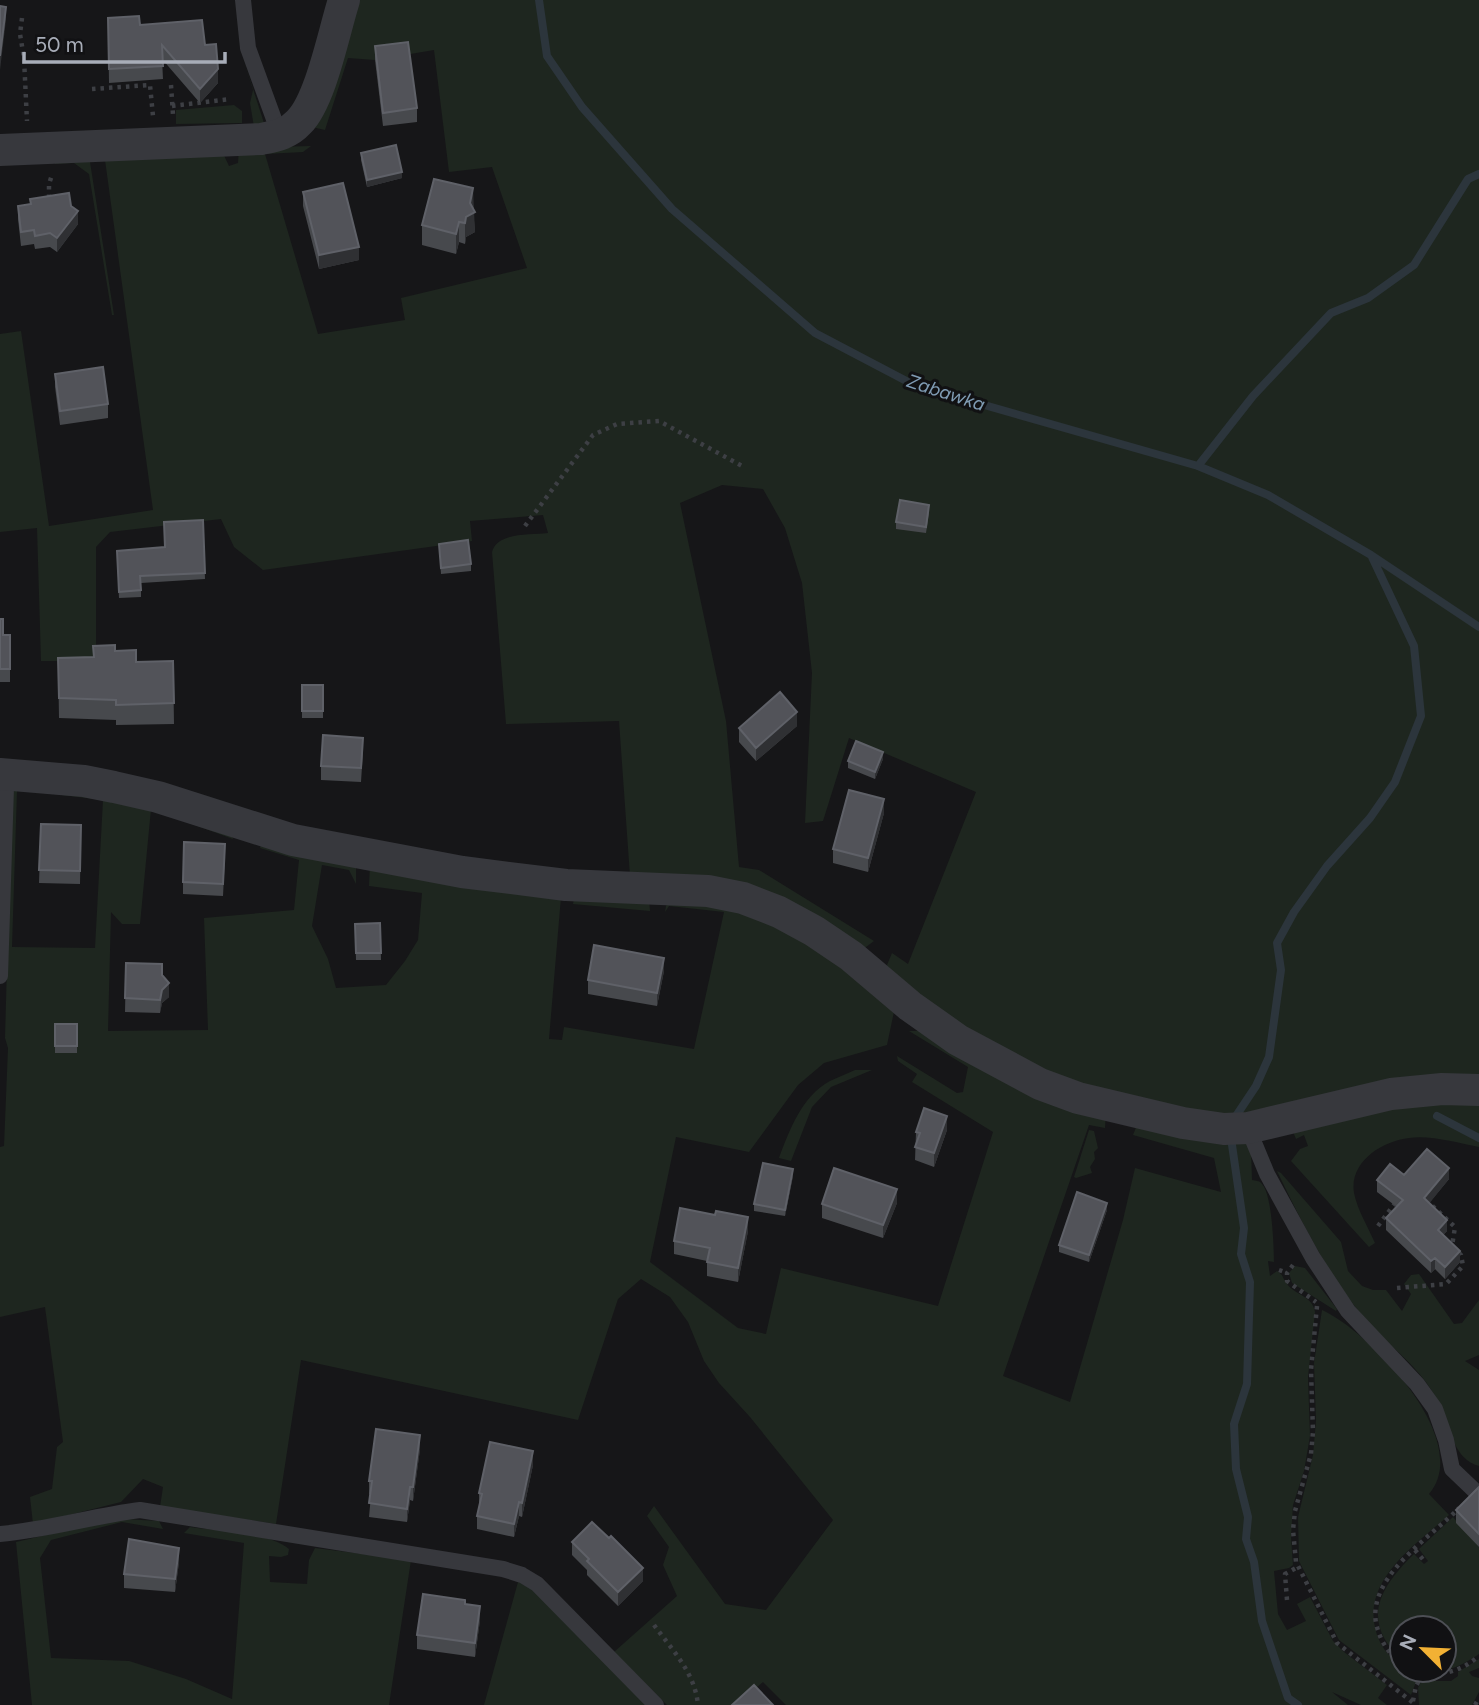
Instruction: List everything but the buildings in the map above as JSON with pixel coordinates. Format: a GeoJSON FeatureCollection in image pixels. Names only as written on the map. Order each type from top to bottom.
{"type":"FeatureCollection","features":[{"type":"Feature","properties":{"kind":"street"},"geometry":{"type":"LineString","coordinates":[[0,150],[284,135],[301,121],[316,93],[344,0]]}},
{"type":"Feature","properties":{"kind":"street"},"geometry":{"type":"LineString","coordinates":[[0,776],[83,781],[114,787],[158,797],[293,840],[461,872],[566,885],[708,891],[743,898],[779,912],[814,931],[851,956],[910,1006],[958,1040],[1040,1084],[1078,1098],[1183,1123],[1224,1129],[1248,1128],[1391,1094],[1442,1089],[1479,1090]]}},
{"type":"Feature","properties":{"kind":"lane"},"geometry":{"type":"LineString","coordinates":[[243,0],[248,48],[275,122],[272,137]]}},
{"type":"Feature","properties":{"kind":"lane"},"geometry":{"type":"LineString","coordinates":[[0,776],[6,787],[0,975]]}},
{"type":"Feature","properties":{"kind":"lane"},"geometry":{"type":"LineString","coordinates":[[1248,1128],[1268,1174],[1313,1258],[1348,1311],[1418,1384],[1435,1409],[1447,1440],[1452,1469],[1475,1491]]}},
{"type":"Feature","properties":{"kind":"lane"},"geometry":{"type":"LineString","coordinates":[[0,1534],[31,1531],[140,1510],[503,1569],[522,1575],[537,1584],[656,1705]]}},
{"type":"Feature","properties":{"kind":"path"},"geometry":{"type":"LineString","coordinates":[[22,18],[20,34],[27,113]]}},
{"type":"Feature","properties":{"kind":"path"},"geometry":{"type":"LineString","coordinates":[[92,89],[149,85],[154,128]]}},
{"type":"Feature","properties":{"kind":"path"},"geometry":{"type":"LineString","coordinates":[[171,85],[173,108],[230,99]]}},
{"type":"Feature","properties":{"kind":"path"},"geometry":{"type":"LineString","coordinates":[[49,198],[49,184],[54,170]]}},
{"type":"Feature","properties":{"kind":"path"},"geometry":{"type":"LineString","coordinates":[[525,526],[593,435],[617,424],[659,421],[744,467]]}},
{"type":"Feature","properties":{"kind":"path"},"geometry":{"type":"LineString","coordinates":[[1397,1288],[1446,1284],[1463,1266],[1461,1255],[1452,1246],[1455,1227],[1423,1198],[1421,1191]]}},
{"type":"Feature","properties":{"kind":"path"},"geometry":{"type":"LineString","coordinates":[[1378,1226],[1399,1198]]}},
{"type":"Feature","properties":{"kind":"path"},"geometry":{"type":"LineString","coordinates":[[1279,1270],[1287,1273]]}},
{"type":"Feature","properties":{"kind":"path"},"geometry":{"type":"LineString","coordinates":[[1315,1302],[1318,1312],[1311,1370],[1311,1454],[1299,1492],[1293,1530],[1298,1567],[1337,1643],[1415,1703]]}},
{"type":"Feature","properties":{"kind":"path"},"geometry":{"type":"LineString","coordinates":[[1388,1649],[1382,1642],[1376,1623],[1376,1602],[1383,1583],[1475,1491]]}},
{"type":"Feature","properties":{"kind":"path"},"geometry":{"type":"LineString","coordinates":[[1415,1550],[1426,1563]]}},
{"type":"Feature","properties":{"kind":"path"},"geometry":{"type":"LineString","coordinates":[[1287,1600],[1285,1574],[1298,1567]]}},
{"type":"Feature","properties":{"kind":"path"},"geometry":{"type":"LineString","coordinates":[[654,1625],[688,1670],[697,1690],[698,1705]]}},
{"type":"Feature","properties":{"kind":"path"},"geometry":{"type":"LineString","coordinates":[[1458,1669],[1479,1656]]}},
{"type":"Feature","properties":{"kind":"path"},"geometry":{"type":"LineString","coordinates":[[1415,1703],[1417,1684]]}},
{"type":"Feature","properties":{"kind":"path"},"geometry":{"type":"LineString","coordinates":[[1475,1705],[1479,1699]]}},
{"type":"Feature","properties":{"kind":"shaded area"},"geometry":{"type":"Polygon","coordinates":[[[350,0],[1479,0],[1479,1083],[1222,1121],[1036,1074],[888,978],[887,965],[892,953],[908,964],[976,792],[849,738],[823,821],[805,823],[812,673],[802,583],[785,528],[763,489],[722,485],[680,503],[726,721],[739,867],[759,870],[874,941],[858,953],[630,876],[619,721],[506,724],[492,552],[500,541],[507,538],[548,533],[543,515],[470,521],[472,541],[263,570],[234,547],[221,519],[110,532],[96,547],[96,648],[91,661],[41,661],[37,528],[0,532],[0,334],[21,331],[49,526],[153,510],[105,160],[221,149],[229,166],[238,163],[239,148],[311,146],[303,152],[265,154],[318,334],[405,320],[401,298],[527,268],[492,167],[449,172],[434,50],[375,60],[348,58],[325,130],[312,127],[350,0]]]}},
{"type":"Feature","properties":{"kind":"shaded area"},"geometry":{"type":"Polygon","coordinates":[[[243,58],[264,123],[254,127],[250,103],[253,90],[243,58]]]}},
{"type":"Feature","properties":{"kind":"shaded area"},"geometry":{"type":"Polygon","coordinates":[[[234,105],[242,111],[242,123],[176,124],[176,110],[234,105]]]}},
{"type":"Feature","properties":{"kind":"shaded area"},"geometry":{"type":"Polygon","coordinates":[[[55,153],[85,156],[90,162],[114,315],[89,174],[74,163],[55,164],[55,153]]]}},
{"type":"Feature","properties":{"kind":"shaded area"},"geometry":{"type":"Polygon","coordinates":[[[29,782],[33,792],[17,791],[12,947],[95,948],[103,800],[45,793],[44,788],[48,783],[159,804],[220,824],[230,831],[233,839],[151,809],[140,924],[122,924],[111,912],[108,1031],[208,1030],[204,918],[294,910],[299,860],[260,848],[264,838],[353,859],[356,863],[356,884],[349,870],[322,865],[312,926],[328,959],[336,988],[386,985],[418,940],[422,893],[369,886],[370,864],[460,879],[555,890],[561,897],[549,1039],[562,1040],[564,1027],[694,1049],[724,912],[669,906],[665,912],[674,895],[722,901],[763,914],[802,933],[865,975],[895,1007],[887,1045],[824,1063],[798,1085],[749,1152],[676,1137],[650,1262],[738,1328],[766,1334],[781,1268],[938,1306],[993,1132],[912,1082],[917,1074],[898,1061],[897,1056],[957,1093],[963,1092],[968,1067],[909,1031],[919,1031],[932,1040],[965,1052],[1066,1102],[1106,1112],[1105,1128],[1089,1125],[1003,1376],[1070,1402],[1123,1220],[1135,1168],[1221,1192],[1214,1158],[1133,1135],[1139,1120],[1245,1138],[1251,1149],[1252,1180],[1262,1184],[1270,1209],[1274,1262],[1268,1261],[1270,1276],[1279,1272],[1290,1288],[1311,1302],[1315,1312],[1308,1377],[1310,1436],[1304,1471],[1293,1505],[1293,1565],[1274,1571],[1278,1614],[1287,1630],[1306,1621],[1297,1604],[1310,1597],[1333,1641],[1387,1685],[1378,1698],[1387,1705],[1361,1705],[1332,1692],[1348,1705],[786,1705],[763,1682],[736,1705],[667,1705],[614,1652],[677,1596],[663,1565],[669,1547],[647,1516],[654,1506],[725,1604],[766,1610],[833,1520],[719,1383],[704,1361],[688,1322],[670,1297],[641,1279],[618,1299],[578,1420],[301,1360],[276,1524],[160,1507],[163,1487],[143,1479],[121,1502],[33,1524],[30,1497],[52,1489],[57,1447],[63,1442],[45,1307],[0,1317],[0,1147],[4,1146],[8,1048],[5,1038],[12,785],[29,782]]]}},
{"type":"Feature","properties":{"kind":"shaded area"},"geometry":{"type":"Polygon","coordinates":[[[574,899],[649,900],[650,911],[573,904],[574,899]]]}},
{"type":"Feature","properties":{"kind":"shaded area"},"geometry":{"type":"Polygon","coordinates":[[[855,1070],[872,1070],[831,1087],[812,1107],[791,1161],[779,1158],[804,1105],[830,1081],[855,1070]]]}},
{"type":"Feature","properties":{"kind":"shaded area"},"geometry":{"type":"Polygon","coordinates":[[[1479,1097],[1479,1147],[1435,1138],[1409,1138],[1378,1149],[1362,1163],[1354,1182],[1354,1193],[1375,1243],[1369,1247],[1291,1161],[1300,1149],[1308,1146],[1304,1135],[1296,1139],[1292,1129],[1344,1110],[1479,1097]]]}},
{"type":"Feature","properties":{"kind":"shaded area"},"geometry":{"type":"Polygon","coordinates":[[[1089,1130],[1094,1131],[1098,1148],[1094,1152],[1095,1159],[1090,1167],[1092,1173],[1076,1178],[1074,1177],[1089,1130]]]}},
{"type":"Feature","properties":{"kind":"shaded area"},"geometry":{"type":"Polygon","coordinates":[[[1277,1171],[1341,1242],[1348,1271],[1362,1286],[1373,1290],[1386,1290],[1402,1311],[1411,1294],[1404,1284],[1411,1275],[1419,1274],[1454,1324],[1462,1323],[1479,1300],[1479,1355],[1465,1361],[1479,1370],[1479,1466],[1459,1451],[1440,1405],[1423,1378],[1364,1318],[1338,1283],[1277,1171]]]}},
{"type":"Feature","properties":{"kind":"shaded area"},"geometry":{"type":"Polygon","coordinates":[[[1295,1266],[1305,1268],[1336,1311],[1292,1283],[1289,1273],[1295,1266]]]}},
{"type":"Feature","properties":{"kind":"shaded area"},"geometry":{"type":"Polygon","coordinates":[[[1322,1310],[1365,1340],[1389,1363],[1428,1418],[1438,1445],[1440,1471],[1429,1494],[1449,1515],[1396,1564],[1377,1593],[1375,1627],[1388,1654],[1388,1677],[1339,1640],[1299,1561],[1298,1517],[1313,1455],[1316,1421],[1314,1363],[1322,1310]]]}},
{"type":"Feature","properties":{"kind":"shaded area"},"geometry":{"type":"Polygon","coordinates":[[[1453,1517],[1479,1547],[1479,1654],[1458,1666],[1458,1614],[1388,1614],[1388,1644],[1381,1632],[1379,1605],[1391,1579],[1414,1554],[1424,1564],[1428,1561],[1419,1549],[1453,1517]]]}},
{"type":"Feature","properties":{"kind":"shaded area"},"geometry":{"type":"Polygon","coordinates":[[[125,1519],[159,1521],[163,1529],[122,1522],[51,1540],[40,1558],[51,1658],[129,1661],[186,1679],[232,1699],[244,1543],[184,1533],[190,1527],[242,1533],[280,1543],[289,1549],[288,1555],[269,1556],[270,1582],[307,1584],[309,1560],[315,1548],[411,1560],[389,1705],[32,1705],[16,1542],[125,1519]]]}},
{"type":"Feature","properties":{"kind":"shaded area"},"geometry":{"type":"Polygon","coordinates":[[[518,1582],[532,1589],[646,1705],[484,1705],[518,1582]]]}},
{"type":"Feature","properties":{"kind":"shaded area"},"geometry":{"type":"Polygon","coordinates":[[[1479,1659],[1479,1668],[1469,1672],[1479,1678],[1479,1692],[1472,1705],[1419,1705],[1420,1684],[1458,1684],[1458,1672],[1479,1659]]]}},
{"type":"Feature","properties":{"kind":"shaded area"},"geometry":{"type":"Polygon","coordinates":[[[1397,1684],[1415,1684],[1411,1695],[1397,1684]]]}},
{"type":"Feature","properties":{"kind":"waterway","name":"Zabawka"},"geometry":{"type":"LineString","coordinates":[[539,0],[547,56],[582,107],[672,209],[815,333],[914,385],[1198,466],[1268,495],[1371,555],[1479,627]]}},
{"type":"Feature","properties":{"kind":"waterway"},"geometry":{"type":"LineString","coordinates":[[1198,466],[1253,396],[1331,313],[1368,298],[1414,265],[1468,179],[1479,174]]}},
{"type":"Feature","properties":{"kind":"waterway"},"geometry":{"type":"LineString","coordinates":[[1236,1116],[1256,1086],[1269,1057],[1281,970],[1277,943],[1294,912],[1327,866],[1370,818],[1395,782],[1421,716],[1414,646],[1372,557]]}},
{"type":"Feature","properties":{"kind":"waterway"},"geometry":{"type":"LineString","coordinates":[[1437,1116],[1479,1138]]}},
{"type":"Feature","properties":{"kind":"waterway"},"geometry":{"type":"LineString","coordinates":[[1232,1145],[1244,1228],[1241,1254],[1250,1282],[1247,1384],[1234,1424],[1236,1469],[1248,1517],[1246,1539],[1254,1562],[1262,1621],[1288,1698],[1298,1705]]}}]}
